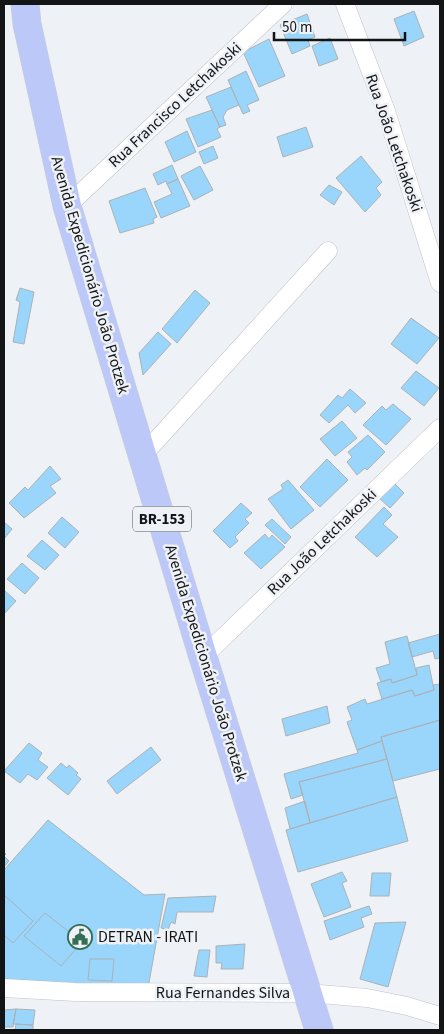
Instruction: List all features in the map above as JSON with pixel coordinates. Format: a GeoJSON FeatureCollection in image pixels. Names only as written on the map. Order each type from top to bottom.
{"type":"FeatureCollection","features":[{"type":"Feature","properties":{"kind":"highway","name":"Avenida Expedicionário João Protzek"},"geometry":{"type":"LineString","coordinates":[[26,4],[26,24],[67,206],[203,657],[319,1030]]}},
{"type":"Feature","properties":{"kind":"street","name":"Rua Francisco Letchakoski"},"geometry":{"type":"LineString","coordinates":[[67,206],[283,4]]}},
{"type":"Feature","properties":{"kind":"street","name":"Rua João Letchakoski"},"geometry":{"type":"LineString","coordinates":[[345,4],[386,111],[440,283]]}},
{"type":"Feature","properties":{"kind":"street"},"geometry":{"type":"LineString","coordinates":[[143,455],[328,251]]}},
{"type":"Feature","properties":{"kind":"street","name":"Rua João Letchakoski"},"geometry":{"type":"LineString","coordinates":[[203,657],[440,428]]}},
{"type":"Feature","properties":{"kind":"street","name":"Rua Fernandes Silva"},"geometry":{"type":"LineString","coordinates":[[4,988],[75,992],[308,993],[367,998],[407,1006],[440,1016]]}},
{"type":"Feature","properties":{"kind":"building"},"geometry":{"type":"Polygon","coordinates":[[[414,11],[424,37],[404,46],[394,19],[414,11]]]}},
{"type":"Feature","properties":{"kind":"building"},"geometry":{"type":"Polygon","coordinates":[[[307,14],[315,37],[308,40],[310,46],[292,54],[280,25],[307,14]]]}},
{"type":"Feature","properties":{"kind":"building"},"geometry":{"type":"Polygon","coordinates":[[[330,38],[338,59],[319,66],[312,46],[330,38]]]}},
{"type":"Feature","properties":{"kind":"building"},"geometry":{"type":"Polygon","coordinates":[[[269,39],[285,76],[259,87],[243,52],[269,39]]]}},
{"type":"Feature","properties":{"kind":"building"},"geometry":{"type":"Polygon","coordinates":[[[246,71],[259,100],[247,105],[250,111],[243,114],[228,80],[246,71]]]}},
{"type":"Feature","properties":{"kind":"building"},"geometry":{"type":"Polygon","coordinates":[[[231,87],[239,105],[227,110],[223,117],[226,125],[220,127],[206,97],[231,87]]]}},
{"type":"Feature","properties":{"kind":"building"},"geometry":{"type":"Polygon","coordinates":[[[212,110],[220,127],[217,129],[221,137],[198,147],[186,119],[212,110]]]}},
{"type":"Feature","properties":{"kind":"building"},"geometry":{"type":"Polygon","coordinates":[[[306,127],[313,147],[283,157],[277,137],[306,127]]]}},
{"type":"Feature","properties":{"kind":"building"},"geometry":{"type":"Polygon","coordinates":[[[187,131],[196,152],[174,162],[165,142],[187,131]]]}},
{"type":"Feature","properties":{"kind":"building"},"geometry":{"type":"Polygon","coordinates":[[[213,146],[218,158],[204,164],[199,152],[213,146]]]}},
{"type":"Feature","properties":{"kind":"building"},"geometry":{"type":"Polygon","coordinates":[[[361,156],[382,182],[376,188],[381,195],[365,212],[336,178],[361,156]]]}},
{"type":"Feature","properties":{"kind":"building"},"geometry":{"type":"Polygon","coordinates":[[[172,165],[178,179],[167,184],[166,181],[158,185],[153,174],[172,165]]]}},
{"type":"Feature","properties":{"kind":"building"},"geometry":{"type":"Polygon","coordinates":[[[200,166],[213,190],[194,200],[181,176],[200,166]]]}},
{"type":"Feature","properties":{"kind":"building"},"geometry":{"type":"Polygon","coordinates":[[[178,179],[190,206],[161,218],[154,202],[172,194],[167,184],[178,179]]]}},
{"type":"Feature","properties":{"kind":"building"},"geometry":{"type":"Polygon","coordinates":[[[329,185],[342,192],[334,205],[320,195],[329,185]]]}},
{"type":"Feature","properties":{"kind":"building"},"geometry":{"type":"Polygon","coordinates":[[[145,188],[157,217],[153,219],[154,223],[120,233],[109,201],[145,188]]]}},
{"type":"Feature","properties":{"kind":"building"},"geometry":{"type":"Polygon","coordinates":[[[20,288],[34,292],[24,344],[13,342],[20,302],[16,300],[20,288]]]}},
{"type":"Feature","properties":{"kind":"building"},"geometry":{"type":"Polygon","coordinates":[[[195,290],[210,303],[177,343],[162,329],[195,290]]]}},
{"type":"Feature","properties":{"kind":"building"},"geometry":{"type":"Polygon","coordinates":[[[411,318],[439,338],[417,364],[391,344],[411,318]]]}},
{"type":"Feature","properties":{"kind":"building"},"geometry":{"type":"Polygon","coordinates":[[[158,332],[171,344],[143,375],[139,353],[158,332]]]}},
{"type":"Feature","properties":{"kind":"building"},"geometry":{"type":"Polygon","coordinates":[[[416,371],[439,388],[424,406],[401,388],[416,371]]]}},
{"type":"Feature","properties":{"kind":"building"},"geometry":{"type":"Polygon","coordinates":[[[350,389],[366,403],[355,413],[348,405],[329,423],[320,415],[338,395],[342,398],[350,389]]]}},
{"type":"Feature","properties":{"kind":"building"},"geometry":{"type":"Polygon","coordinates":[[[393,404],[411,419],[386,445],[363,425],[382,406],[386,410],[393,404]]]}},
{"type":"Feature","properties":{"kind":"building"},"geometry":{"type":"Polygon","coordinates":[[[342,421],[357,438],[335,456],[320,439],[342,421]]]}},
{"type":"Feature","properties":{"kind":"building"},"geometry":{"type":"Polygon","coordinates":[[[368,435],[385,452],[367,470],[365,468],[357,475],[347,462],[352,457],[348,452],[368,435]]]}},
{"type":"Feature","properties":{"kind":"building"},"geometry":{"type":"Polygon","coordinates":[[[327,459],[348,480],[320,507],[300,487],[327,459]]]}},
{"type":"Feature","properties":{"kind":"building"},"geometry":{"type":"Polygon","coordinates":[[[50,466],[61,479],[50,486],[56,493],[24,518],[9,503],[25,487],[28,490],[50,466]]]}},
{"type":"Feature","properties":{"kind":"building"},"geometry":{"type":"Polygon","coordinates":[[[288,480],[314,510],[291,529],[268,499],[283,489],[281,485],[288,480]]]}},
{"type":"Feature","properties":{"kind":"building"},"geometry":{"type":"Polygon","coordinates":[[[393,482],[404,493],[390,508],[378,497],[393,482]]]}},
{"type":"Feature","properties":{"kind":"building"},"geometry":{"type":"Polygon","coordinates":[[[241,503],[252,513],[245,519],[249,523],[235,537],[238,541],[230,548],[213,531],[241,503]]]}},
{"type":"Feature","properties":{"kind":"building"},"geometry":{"type":"Polygon","coordinates":[[[384,507],[392,515],[383,524],[398,537],[377,557],[355,537],[384,507]]]}},
{"type":"Feature","properties":{"kind":"building"},"geometry":{"type":"Polygon","coordinates":[[[62,517],[79,532],[65,548],[48,533],[62,517]]]}},
{"type":"Feature","properties":{"kind":"building"},"geometry":{"type":"Polygon","coordinates":[[[272,519],[291,537],[285,544],[265,525],[272,519]]]}},
{"type":"Feature","properties":{"kind":"building"},"geometry":{"type":"Polygon","coordinates":[[[4,522],[12,529],[4,539],[4,522]]]}},
{"type":"Feature","properties":{"kind":"building"},"geometry":{"type":"Polygon","coordinates":[[[265,534],[269,539],[272,535],[285,547],[261,569],[244,553],[265,534]]]}},
{"type":"Feature","properties":{"kind":"building"},"geometry":{"type":"Polygon","coordinates":[[[42,540],[59,555],[45,570],[27,556],[42,540]]]}},
{"type":"Feature","properties":{"kind":"building"},"geometry":{"type":"Polygon","coordinates":[[[22,563],[39,578],[25,594],[7,579],[22,563]]]}},
{"type":"Feature","properties":{"kind":"building"},"geometry":{"type":"Polygon","coordinates":[[[4,590],[16,601],[4,614],[4,590]]]}},
{"type":"Feature","properties":{"kind":"building"},"geometry":{"type":"Polygon","coordinates":[[[440,634],[440,658],[435,659],[433,651],[412,657],[408,643],[440,634]]]}},
{"type":"Feature","properties":{"kind":"building"},"geometry":{"type":"Polygon","coordinates":[[[407,636],[417,675],[392,683],[391,679],[381,682],[376,668],[390,664],[385,642],[407,636]]]}},
{"type":"Feature","properties":{"kind":"building"},"geometry":{"type":"Polygon","coordinates":[[[429,665],[434,690],[415,696],[412,690],[382,699],[377,683],[391,679],[392,683],[417,675],[416,668],[429,665]]]}},
{"type":"Feature","properties":{"kind":"building"},"geometry":{"type":"Polygon","coordinates":[[[440,684],[440,720],[381,737],[382,741],[357,750],[347,722],[352,720],[347,707],[365,699],[367,704],[412,690],[415,696],[434,690],[433,685],[440,684]]]}},
{"type":"Feature","properties":{"kind":"building"},"geometry":{"type":"Polygon","coordinates":[[[327,706],[330,723],[286,736],[282,719],[327,706]]]}},
{"type":"Feature","properties":{"kind":"building"},"geometry":{"type":"Polygon","coordinates":[[[440,720],[440,769],[393,781],[381,737],[440,720]]]}},
{"type":"Feature","properties":{"kind":"building"},"geometry":{"type":"Polygon","coordinates":[[[382,741],[387,759],[299,782],[303,795],[291,799],[284,774],[358,753],[357,750],[382,741]]]}},
{"type":"Feature","properties":{"kind":"building"},"geometry":{"type":"Polygon","coordinates":[[[29,743],[42,753],[38,760],[48,767],[37,780],[28,774],[20,783],[4,771],[29,743]]]}},
{"type":"Feature","properties":{"kind":"building"},"geometry":{"type":"Polygon","coordinates":[[[151,747],[161,760],[117,794],[107,781],[151,747]]]}},
{"type":"Feature","properties":{"kind":"building"},"geometry":{"type":"Polygon","coordinates":[[[387,759],[397,797],[310,823],[299,782],[387,759]]]}},
{"type":"Feature","properties":{"kind":"building"},"geometry":{"type":"Polygon","coordinates":[[[61,763],[67,768],[69,765],[78,773],[76,775],[81,779],[68,795],[47,778],[61,763]]]}},
{"type":"Feature","properties":{"kind":"building"},"geometry":{"type":"Polygon","coordinates":[[[397,797],[408,841],[298,872],[286,830],[397,797]]]}},
{"type":"Feature","properties":{"kind":"building"},"geometry":{"type":"Polygon","coordinates":[[[305,801],[310,823],[290,829],[285,808],[305,801]]]}},
{"type":"Feature","properties":{"kind":"building","name":"DETRAN - IRATI"},"geometry":{"type":"Polygon","coordinates":[[[48,820],[144,895],[165,894],[148,988],[4,979],[4,870],[48,820]]]}},
{"type":"Feature","properties":{"kind":"building"},"geometry":{"type":"Polygon","coordinates":[[[4,856],[9,861],[4,867],[4,856]]]}},
{"type":"Feature","properties":{"kind":"building"},"geometry":{"type":"Polygon","coordinates":[[[342,872],[347,881],[342,883],[351,907],[324,917],[311,884],[342,872]]]}},
{"type":"Feature","properties":{"kind":"building"},"geometry":{"type":"Polygon","coordinates":[[[372,873],[391,873],[389,896],[370,896],[372,873]]]}},
{"type":"Feature","properties":{"kind":"building"},"geometry":{"type":"Polygon","coordinates":[[[4,895],[33,921],[13,943],[4,935],[4,895]]]}},
{"type":"Feature","properties":{"kind":"building"},"geometry":{"type":"Polygon","coordinates":[[[216,896],[213,912],[177,912],[175,924],[171,922],[168,930],[161,928],[168,898],[216,896]]]}},
{"type":"Feature","properties":{"kind":"building"},"geometry":{"type":"Polygon","coordinates":[[[369,906],[372,914],[361,918],[364,927],[330,940],[324,921],[369,906]]]}},
{"type":"Feature","properties":{"kind":"building"},"geometry":{"type":"Polygon","coordinates":[[[45,913],[82,942],[61,966],[24,936],[45,913]]]}},
{"type":"Feature","properties":{"kind":"building"},"geometry":{"type":"Polygon","coordinates":[[[406,922],[388,987],[360,979],[375,923],[406,922]]]}},
{"type":"Feature","properties":{"kind":"building"},"geometry":{"type":"Polygon","coordinates":[[[245,944],[243,969],[221,969],[222,963],[216,963],[216,946],[245,944]]]}},
{"type":"Feature","properties":{"kind":"building"},"geometry":{"type":"Polygon","coordinates":[[[199,950],[210,950],[207,977],[194,976],[199,950]]]}},
{"type":"Feature","properties":{"kind":"building"},"geometry":{"type":"Polygon","coordinates":[[[90,959],[114,959],[112,981],[88,980],[90,959]]]}},
{"type":"Feature","properties":{"kind":"building"},"geometry":{"type":"Polygon","coordinates":[[[16,1009],[13,1027],[5,1027],[4,1030],[4,1010],[16,1009]]]}},
{"type":"Feature","properties":{"kind":"building"},"geometry":{"type":"Polygon","coordinates":[[[16,1009],[35,1010],[33,1025],[13,1024],[16,1009]]]}},
{"type":"Feature","properties":{"kind":"building"},"geometry":{"type":"Polygon","coordinates":[[[16,1024],[33,1025],[33,1030],[15,1030],[16,1024]]]}},
{"type":"Feature","properties":{"kind":"place","name":"DETRAN - IRATI"},"geometry":{"type":"Point","coordinates":[80,937]}}]}
